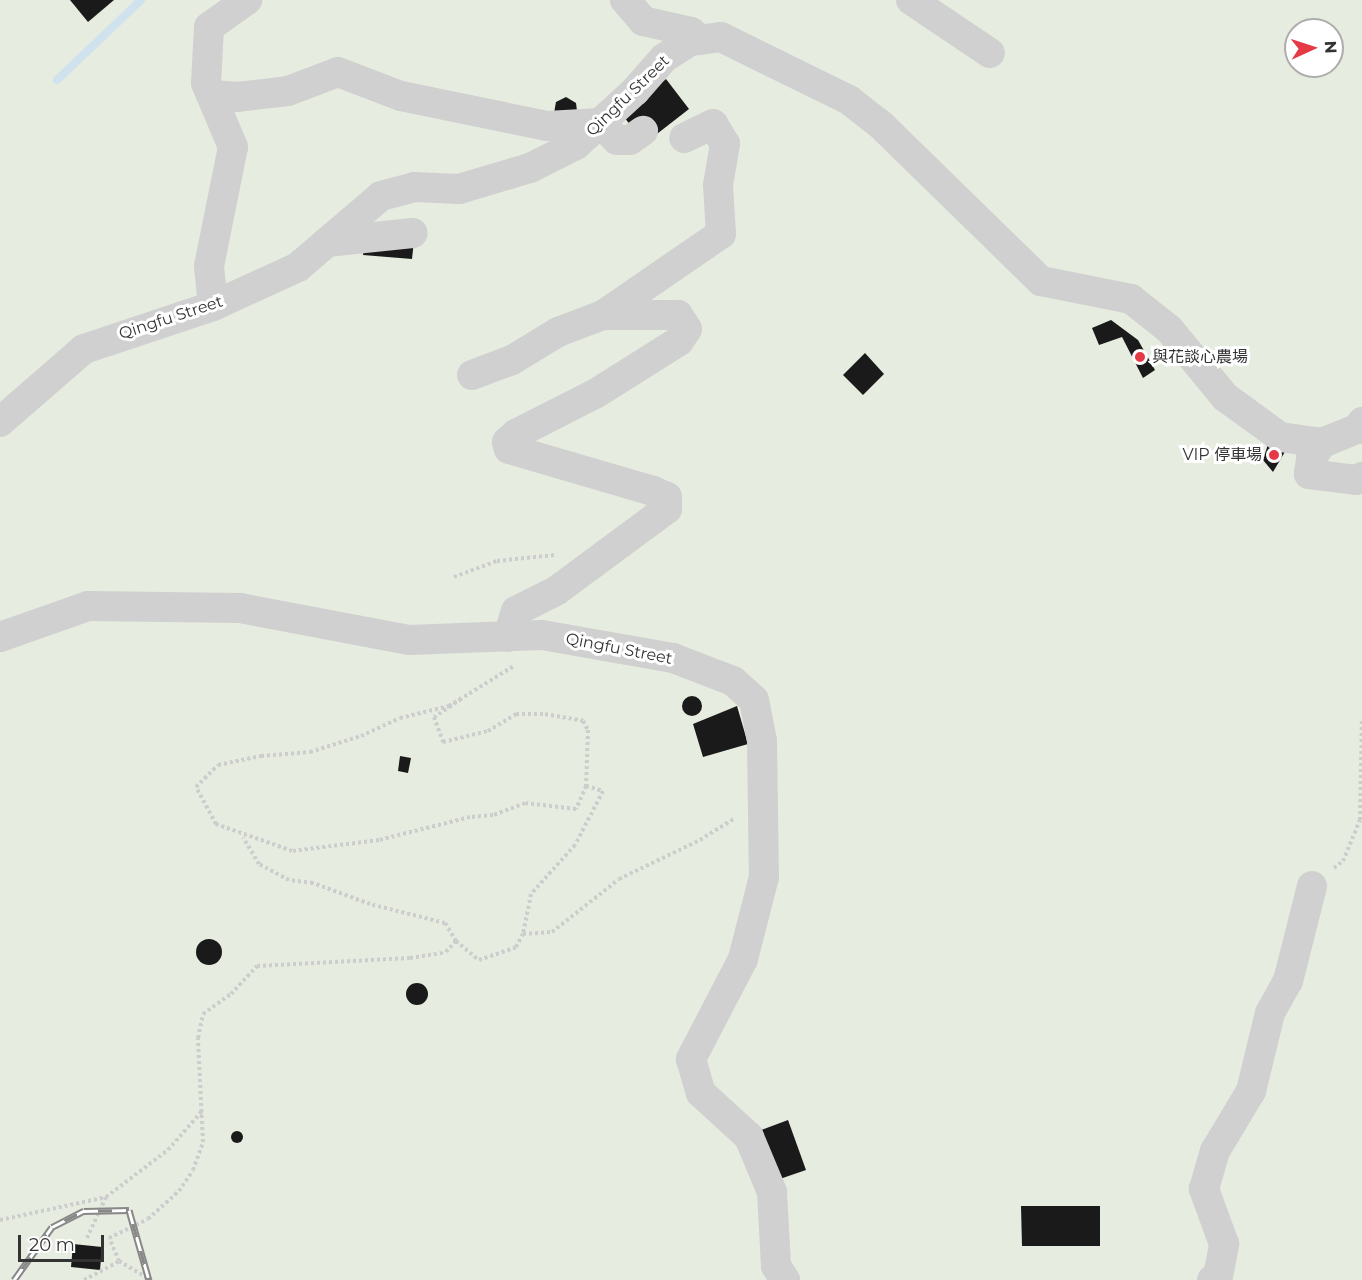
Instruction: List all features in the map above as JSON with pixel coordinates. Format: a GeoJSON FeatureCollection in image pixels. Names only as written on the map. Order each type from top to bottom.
{"type":"FeatureCollection","features":[{"type":"Feature","properties":{"kind":"street"},"geometry":{"type":"LineString","coordinates":[[213,306],[209,266],[232,147],[207,83],[209,27],[247,0]]}},
{"type":"Feature","properties":{"kind":"street"},"geometry":{"type":"LineString","coordinates":[[624,0],[643,21],[691,32],[700,40]]}},
{"type":"Feature","properties":{"kind":"street"},"geometry":{"type":"LineString","coordinates":[[911,0],[990,52]]}},
{"type":"Feature","properties":{"kind":"street","name":"Qingfu Street"},"geometry":{"type":"LineString","coordinates":[[0,422],[84,349],[213,306],[298,267],[381,196],[414,187],[459,189],[530,168],[576,145],[664,58],[690,41],[721,37],[849,100],[880,124],[1041,281],[1131,299],[1170,329],[1226,397],[1280,437],[1322,442],[1357,429],[1362,422]]}},
{"type":"Feature","properties":{"kind":"street"},"geometry":{"type":"LineString","coordinates":[[211,95],[237,97],[288,91],[338,72],[401,96],[547,126],[600,123],[617,140],[630,140],[643,131]]}},
{"type":"Feature","properties":{"kind":"street"},"geometry":{"type":"LineString","coordinates":[[472,375],[512,360],[558,332],[603,315],[721,234],[718,185],[725,144],[713,124],[684,138]]}},
{"type":"Feature","properties":{"kind":"street"},"geometry":{"type":"LineString","coordinates":[[327,242],[413,233]]}},
{"type":"Feature","properties":{"kind":"street"},"geometry":{"type":"LineString","coordinates":[[512,651],[516,611],[556,591],[667,508],[667,497],[653,491],[509,449],[507,442],[516,434],[595,394],[679,341],[687,329],[678,315],[603,315]]}},
{"type":"Feature","properties":{"kind":"street"},"geometry":{"type":"LineString","coordinates":[[1322,442],[1311,459],[1309,474],[1356,480],[1362,477]]}},
{"type":"Feature","properties":{"kind":"street","name":"Qingfu Street"},"geometry":{"type":"LineString","coordinates":[[0,637],[88,606],[240,608],[409,640],[512,651],[542,634],[661,656],[733,681],[754,700],[762,741],[764,877],[743,959],[691,1059],[701,1093],[749,1137],[772,1192],[776,1266],[785,1280]]}},
{"type":"Feature","properties":{"kind":"street"},"geometry":{"type":"LineString","coordinates":[[1212,1280],[1218,1276],[1224,1244],[1204,1189],[1215,1151],[1251,1091],[1270,1013],[1288,981],[1312,886]]}},
{"type":"Feature","properties":{"kind":"path"},"geometry":{"type":"LineString","coordinates":[[454,577],[497,561],[564,555]]}},
{"type":"Feature","properties":{"kind":"path"},"geometry":{"type":"LineString","coordinates":[[461,699],[310,752],[218,765],[196,787],[216,824],[242,836],[292,851],[379,840],[470,817],[493,815],[525,803],[576,808],[586,786],[588,730],[583,721],[545,714],[516,714],[488,731],[442,742],[434,717],[461,699],[512,651]]}},
{"type":"Feature","properties":{"kind":"path"},"geometry":{"type":"LineString","coordinates":[[1312,886],[1343,861],[1360,820],[1362,719]]}},
{"type":"Feature","properties":{"kind":"path"},"geometry":{"type":"LineString","coordinates":[[242,836],[259,864],[289,880],[313,883],[370,904],[446,923],[456,941],[479,960],[516,947],[523,934],[531,894],[575,845],[603,791],[586,786]]}},
{"type":"Feature","properties":{"kind":"path"},"geometry":{"type":"LineString","coordinates":[[523,934],[552,932],[619,879],[700,840],[762,801]]}},
{"type":"Feature","properties":{"kind":"path"},"geometry":{"type":"LineString","coordinates":[[151,1280],[119,1261],[109,1238],[147,1218],[179,1191],[193,1170],[203,1142],[198,1038],[203,1014],[231,994],[258,966],[410,958],[447,952],[456,941]]}},
{"type":"Feature","properties":{"kind":"path"},"geometry":{"type":"LineString","coordinates":[[0,1220],[106,1197],[168,1150],[203,1110]]}},
{"type":"Feature","properties":{"kind":"path"},"geometry":{"type":"LineString","coordinates":[[87,1238],[106,1197]]}},
{"type":"Feature","properties":{"kind":"path"},"geometry":{"type":"LineString","coordinates":[[84,1280],[119,1261]]}},
{"type":"Feature","properties":{"kind":"shaded area"},"geometry":{"type":"Polygon","coordinates":[[[0,0],[1362,0],[1362,1280],[0,1280],[0,0]]]}},
{"type":"Feature","properties":{"kind":"building"},"geometry":{"type":"Polygon","coordinates":[[[70,0],[114,0],[88,22],[70,0]]]}},
{"type":"Feature","properties":{"kind":"building"},"geometry":{"type":"Polygon","coordinates":[[[666,79],[689,109],[644,144],[622,114],[666,79]]]}},
{"type":"Feature","properties":{"kind":"building"},"geometry":{"type":"Polygon","coordinates":[[[566,97],[576,103],[577,111],[554,113],[556,102],[566,97]]]}},
{"type":"Feature","properties":{"kind":"building"},"geometry":{"type":"Polygon","coordinates":[[[366,226],[415,231],[412,259],[363,255],[366,226]]]}},
{"type":"Feature","properties":{"kind":"building","name":"與花談心農場"},"geometry":{"type":"Polygon","coordinates":[[[1111,320],[1138,340],[1155,370],[1143,378],[1122,337],[1099,345],[1092,328],[1111,320]]]}},
{"type":"Feature","properties":{"kind":"building"},"geometry":{"type":"Polygon","coordinates":[[[865,353],[884,374],[863,395],[843,375],[865,353]]]}},
{"type":"Feature","properties":{"kind":"building","name":"VIP 停車場"},"geometry":{"type":"Polygon","coordinates":[[[1269,441],[1286,450],[1273,472],[1263,460],[1269,441]]]}},
{"type":"Feature","properties":{"kind":"building"},"geometry":{"type":"Polygon","coordinates":[[[692,696],[699,699],[702,706],[699,713],[692,716],[685,713],[682,706],[685,699],[692,696]]]}},
{"type":"Feature","properties":{"kind":"building"},"geometry":{"type":"Polygon","coordinates":[[[737,706],[748,744],[703,757],[693,724],[737,706]]]}},
{"type":"Feature","properties":{"kind":"building"},"geometry":{"type":"Polygon","coordinates":[[[400,756],[411,758],[408,773],[398,771],[400,756]]]}},
{"type":"Feature","properties":{"kind":"building"},"geometry":{"type":"Polygon","coordinates":[[[209,939],[218,943],[222,952],[218,961],[209,965],[200,961],[196,952],[200,943],[209,939]]]}},
{"type":"Feature","properties":{"kind":"building"},"geometry":{"type":"Polygon","coordinates":[[[417,983],[425,986],[428,994],[425,1002],[417,1005],[409,1002],[406,994],[409,986],[417,983]]]}},
{"type":"Feature","properties":{"kind":"building"},"geometry":{"type":"Polygon","coordinates":[[[788,1120],[806,1170],[774,1181],[756,1132],[788,1120]]]}},
{"type":"Feature","properties":{"kind":"building"},"geometry":{"type":"Polygon","coordinates":[[[237,1131],[243,1137],[237,1143],[231,1137],[237,1131]]]}},
{"type":"Feature","properties":{"kind":"building"},"geometry":{"type":"Polygon","coordinates":[[[1021,1206],[1100,1206],[1100,1246],[1022,1246],[1021,1206]]]}},
{"type":"Feature","properties":{"kind":"building"},"geometry":{"type":"Polygon","coordinates":[[[73,1244],[102,1247],[100,1270],[71,1267],[73,1244]]]}},
{"type":"Feature","properties":{"kind":"waterway"},"geometry":{"type":"LineString","coordinates":[[57,80],[141,0]]}},
{"type":"Feature","properties":{"kind":"railway"},"geometry":{"type":"LineString","coordinates":[[14,1280],[52,1227],[84,1211],[129,1210],[149,1280]]}},
{"type":"Feature","properties":{"kind":"place","name":"與花談心農場"},"geometry":{"type":"Point","coordinates":[1140,357]}},
{"type":"Feature","properties":{"kind":"place","name":"VIP 停車場"},"geometry":{"type":"Point","coordinates":[1274,455]}}]}
